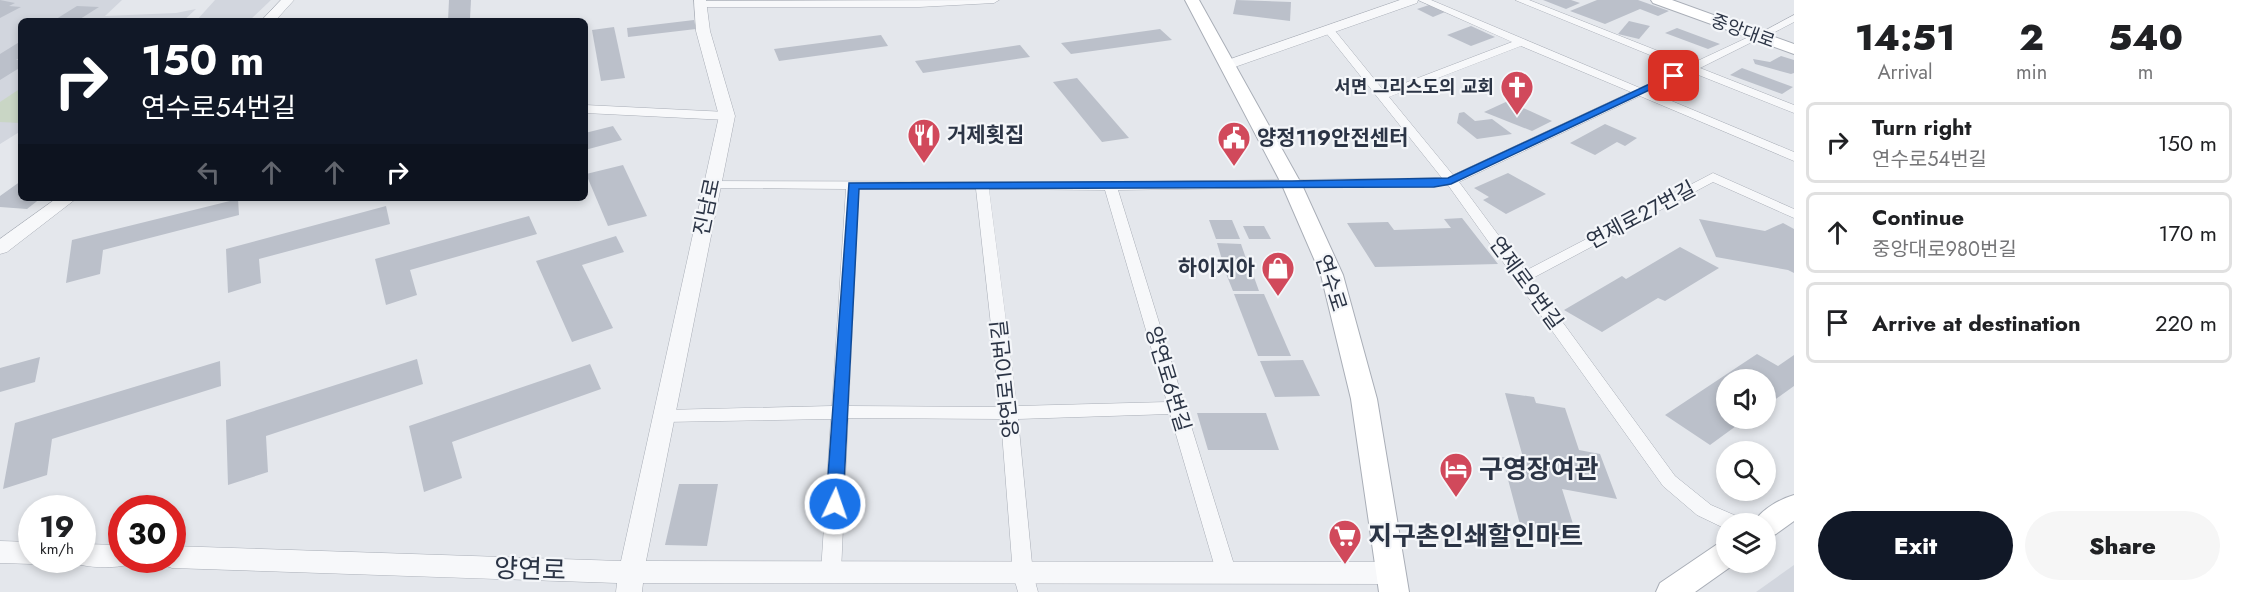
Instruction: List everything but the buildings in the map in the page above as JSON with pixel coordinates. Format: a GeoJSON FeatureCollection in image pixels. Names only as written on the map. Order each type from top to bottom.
{"type":"FeatureCollection","features":[{"type":"Feature","properties":{"kind":"main road","name":"연수로"},"geometry":{"type":"LineString","coordinates":[[1192,0],[1292,185],[1335,286],[1364,399],[1393,582]]}},
{"type":"Feature","properties":{"kind":"main road","name":"중앙대로"},"geometry":{"type":"LineString","coordinates":[[1658,0],[1765,33],[1794,38]]}},
{"type":"Feature","properties":{"kind":"main road","name":"중앙대로"},"geometry":{"type":"LineString","coordinates":[[1688,0],[1765,33],[1794,49]]}},
{"type":"Feature","properties":{"kind":"main road"},"geometry":{"type":"LineString","coordinates":[[1776,519],[1794,506]]}},
{"type":"Feature","properties":{"kind":"main road"},"geometry":{"type":"LineString","coordinates":[[1680,590],[1716,562]]}},
{"type":"Feature","properties":{"kind":"street"},"geometry":{"type":"LineString","coordinates":[[271,18],[288,0]]}},
{"type":"Feature","properties":{"kind":"street"},"geometry":{"type":"LineString","coordinates":[[700,2],[919,4],[994,0]]}},
{"type":"Feature","properties":{"kind":"street"},"geometry":{"type":"LineString","coordinates":[[1227,64],[1412,0]]}},
{"type":"Feature","properties":{"kind":"street"},"geometry":{"type":"LineString","coordinates":[[1424,0],[1794,157]]}},
{"type":"Feature","properties":{"kind":"street"},"geometry":{"type":"LineString","coordinates":[[1520,0],[1794,109]]}},
{"type":"Feature","properties":{"kind":"street","name":"진남로"},"geometry":{"type":"LineString","coordinates":[[630,582],[727,116],[703,31],[700,2]]}},
{"type":"Feature","properties":{"kind":"street"},"geometry":{"type":"LineString","coordinates":[[712,184],[1110,186],[1451,181],[1794,18]]}},
{"type":"Feature","properties":{"kind":"street","name":"연제로9번길"},"geometry":{"type":"LineString","coordinates":[[1328,29],[1451,181],[1669,481],[1696,505],[1716,515]]}},
{"type":"Feature","properties":{"kind":"street"},"geometry":{"type":"LineString","coordinates":[[1381,96],[1521,42]]}},
{"type":"Feature","properties":{"kind":"street"},"geometry":{"type":"LineString","coordinates":[[588,109],[727,116]]}},
{"type":"Feature","properties":{"kind":"street","name":"연제로27번길"},"geometry":{"type":"LineString","coordinates":[[1522,278],[1713,177],[1794,214]]}},
{"type":"Feature","properties":{"kind":"street"},"geometry":{"type":"LineString","coordinates":[[831,572],[854,185]]}},
{"type":"Feature","properties":{"kind":"street","name":"양연로10번길"},"geometry":{"type":"LineString","coordinates":[[982,185],[1009,413],[1025,583]]}},
{"type":"Feature","properties":{"kind":"street","name":"양연로6번길"},"geometry":{"type":"LineString","coordinates":[[1110,186],[1226,572]]}},
{"type":"Feature","properties":{"kind":"street"},"geometry":{"type":"LineString","coordinates":[[0,248],[64,201]]}},
{"type":"Feature","properties":{"kind":"street"},"geometry":{"type":"LineString","coordinates":[[664,416],[840,412],[1009,413],[1177,408]]}},
{"type":"Feature","properties":{"kind":"street"},"geometry":{"type":"LineString","coordinates":[[0,552],[18,553]]}},
{"type":"Feature","properties":{"kind":"street","name":"양연로"},"geometry":{"type":"LineString","coordinates":[[186,558],[630,582],[831,572],[1025,583],[1226,572],[1393,582]]}},
{"type":"Feature","properties":{"kind":"shaded area"},"geometry":{"type":"Polygon","coordinates":[[[0,0],[122,0],[105,16],[176,13],[196,9],[186,18],[18,18],[18,133],[0,144],[0,0]]]}},
{"type":"Feature","properties":{"kind":"shaded area"},"geometry":{"type":"Polygon","coordinates":[[[215,0],[271,0],[252,18],[199,18],[215,0]]]}},
{"type":"Feature","properties":{"kind":"shaded area"},"geometry":{"type":"Polygon","coordinates":[[[1794,565],[1794,592],[1756,592],[1794,565]]]}},
{"type":"Feature","properties":{"kind":"green space"},"geometry":{"type":"Polygon","coordinates":[[[18,90],[18,123],[0,122],[0,102],[18,90]]]}},
{"type":"Feature","properties":{"kind":"place","name":"서면 그리스도의 교회"},"geometry":{"type":"Point","coordinates":[1517,116]}},
{"type":"Feature","properties":{"kind":"place","name":"거제횟집"},"geometry":{"type":"Point","coordinates":[924,164]}},
{"type":"Feature","properties":{"kind":"place","name":"양정119안전센터"},"geometry":{"type":"Point","coordinates":[1234,167]}},
{"type":"Feature","properties":{"kind":"place","name":"하이지아"},"geometry":{"type":"Point","coordinates":[1278,297]}},
{"type":"Feature","properties":{"kind":"place","name":"구영장여관"},"geometry":{"type":"Point","coordinates":[1456,498]}},
{"type":"Feature","properties":{"kind":"place","name":"지구촌인쇄할인마트"},"geometry":{"type":"Point","coordinates":[1345,565]}},
{"type":"Feature","properties":{"kind":"route"},"geometry":{"type":"LineString","coordinates":[[835,504],[854,185],[1292,185],[1451,181],[1674,76]]}}]}
